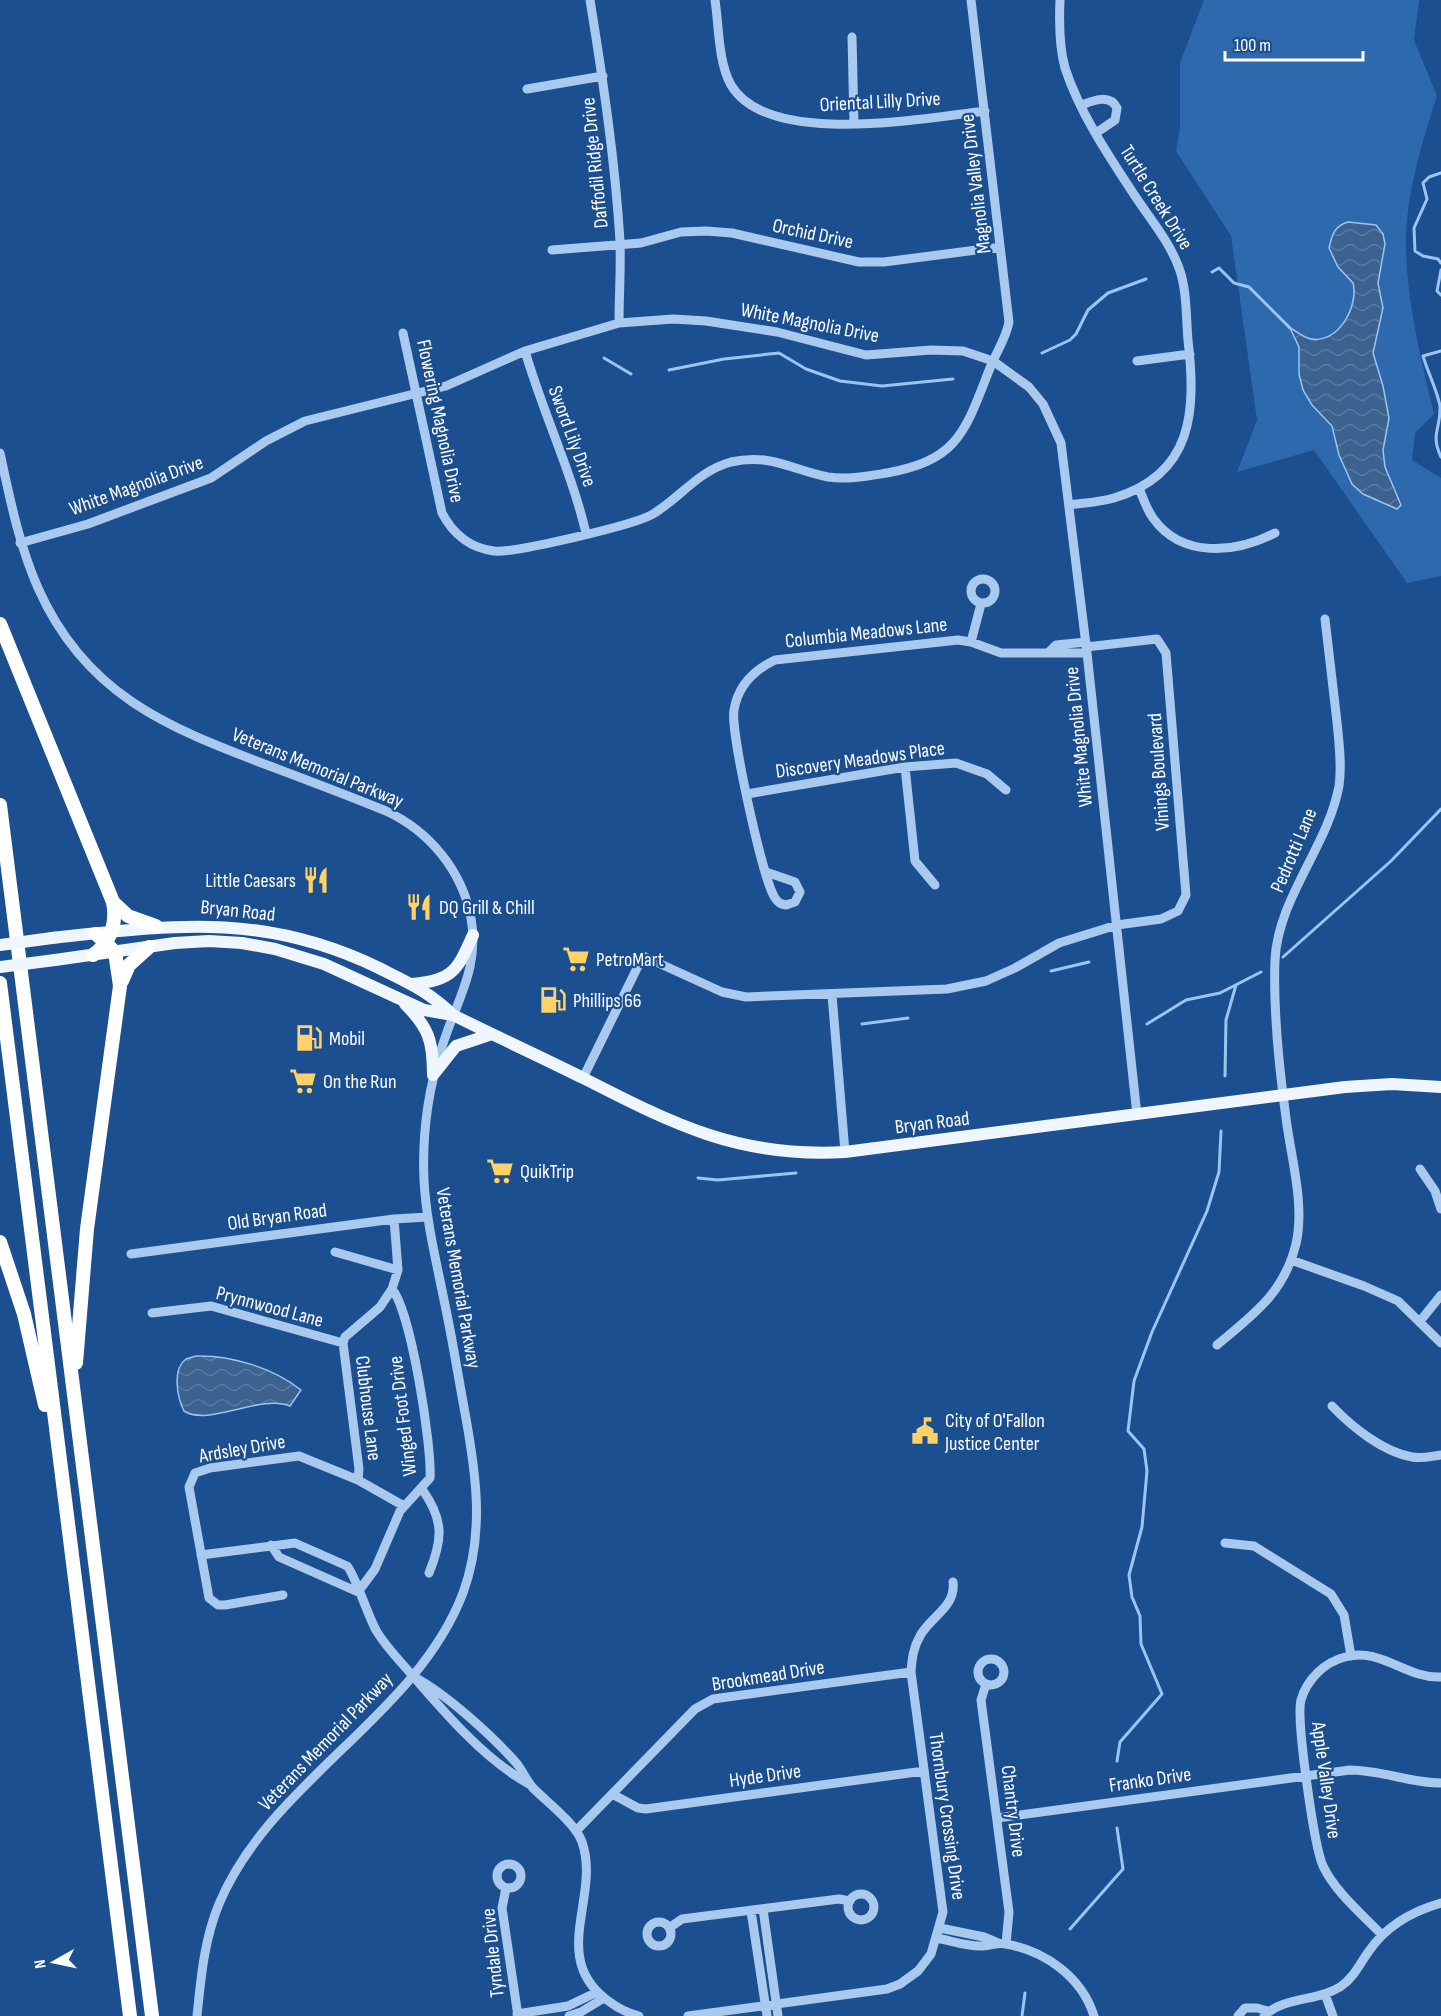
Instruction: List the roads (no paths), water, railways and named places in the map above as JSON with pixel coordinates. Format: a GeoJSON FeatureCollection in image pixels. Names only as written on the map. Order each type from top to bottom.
{"type":"FeatureCollection","features":[{"type":"Feature","properties":{"kind":"highway"},"geometry":{"type":"LineString","coordinates":[[0,624],[113,902],[115,920],[108,940],[93,955]]}},
{"type":"Feature","properties":{"kind":"highway"},"geometry":{"type":"LineString","coordinates":[[0,805],[152,2016]]}},
{"type":"Feature","properties":{"kind":"highway"},"geometry":{"type":"LineString","coordinates":[[113,902],[128,916],[156,926]]}},
{"type":"Feature","properties":{"kind":"highway"},"geometry":{"type":"LineString","coordinates":[[108,940],[120,986]]}},
{"type":"Feature","properties":{"kind":"highway"},"geometry":{"type":"LineString","coordinates":[[73,1392],[87,1229],[120,986],[129,965],[149,947]]}},
{"type":"Feature","properties":{"kind":"highway"},"geometry":{"type":"LineString","coordinates":[[0,983],[130,2016]]}},
{"type":"Feature","properties":{"kind":"highway"},"geometry":{"type":"LineString","coordinates":[[0,1242],[24,1314],[62,1472]]}},
{"type":"Feature","properties":{"kind":"main road","name":"Bryan Road"},"geometry":{"type":"LineString","coordinates":[[108,940],[156,926],[238,927],[304,939],[352,956],[430,993],[453,1016]]}},
{"type":"Feature","properties":{"kind":"main road"},"geometry":{"type":"LineString","coordinates":[[412,984],[434,982],[454,972],[473,935]]}},
{"type":"Feature","properties":{"kind":"main road","name":"Bryan Road"},"geometry":{"type":"LineString","coordinates":[[0,945],[52,938],[108,940],[149,947],[208,941],[259,946],[324,964],[424,1010],[453,1016],[674,1124],[732,1143],[784,1151],[845,1152],[1366,1085],[1441,1087]]}},
{"type":"Feature","properties":{"kind":"main road"},"geometry":{"type":"LineString","coordinates":[[0,967],[93,955]]}},
{"type":"Feature","properties":{"kind":"main road"},"geometry":{"type":"LineString","coordinates":[[398,997],[424,1023],[433,1053],[433,1075]]}},
{"type":"Feature","properties":{"kind":"main road"},"geometry":{"type":"LineString","coordinates":[[433,1075],[456,1046],[492,1034]]}},
{"type":"Feature","properties":{"kind":"street","name":"Daffodil Ridge Drive"},"geometry":{"type":"LineString","coordinates":[[590,0],[603,76],[620,244],[619,323]]}},
{"type":"Feature","properties":{"kind":"street","name":"Oriental Lilly Drive"},"geometry":{"type":"LineString","coordinates":[[715,0],[724,63],[730,84],[741,99],[759,111],[820,124],[854,124],[985,111]]}},
{"type":"Feature","properties":{"kind":"street","name":"Magnolia Valley Drive"},"geometry":{"type":"LineString","coordinates":[[971,0],[1009,322],[1007,332],[993,361]]}},
{"type":"Feature","properties":{"kind":"street","name":"Turtle Creek Drive"},"geometry":{"type":"LineString","coordinates":[[1060,0],[1059,28],[1065,67],[1096,133],[1161,232],[1180,269],[1190,354],[1192,399],[1190,422],[1179,450],[1163,471],[1138,489],[1113,499],[1069,505]]}},
{"type":"Feature","properties":{"kind":"street"},"geometry":{"type":"LineString","coordinates":[[852,37],[854,124]]}},
{"type":"Feature","properties":{"kind":"street"},"geometry":{"type":"LineString","coordinates":[[527,89],[603,76]]}},
{"type":"Feature","properties":{"kind":"street","name":"Turtle Creek Drive"},"geometry":{"type":"LineString","coordinates":[[1082,105],[1108,99],[1114,102],[1117,108],[1115,120],[1096,133]]}},
{"type":"Feature","properties":{"kind":"street","name":"Orchid Drive"},"geometry":{"type":"LineString","coordinates":[[552,250],[641,243],[681,232],[706,231],[732,233],[840,259],[884,262],[1000,247]]}},
{"type":"Feature","properties":{"kind":"street","name":"White Magnolia Drive"},"geometry":{"type":"LineString","coordinates":[[20,543],[88,524],[211,478],[266,441],[305,421],[347,409],[416,396],[446,386],[525,351],[619,323],[673,319],[706,321],[777,332],[866,355],[952,351],[993,361],[1029,387],[1048,414],[1061,444],[1086,648],[1137,1114]]}},
{"type":"Feature","properties":{"kind":"street","name":"Flowering Magnolia Drive"},"geometry":{"type":"LineString","coordinates":[[403,333],[438,499],[448,525],[458,536],[482,549],[504,551],[618,527],[651,515],[702,474],[730,463],[771,460],[827,477],[841,478],[876,475],[926,464],[949,450],[957,439],[993,361]]}},
{"type":"Feature","properties":{"kind":"street","name":"Sword Lily Drive"},"geometry":{"type":"LineString","coordinates":[[525,351],[537,392],[574,485],[586,533]]}},
{"type":"Feature","properties":{"kind":"street"},"geometry":{"type":"LineString","coordinates":[[1137,361],[1190,354]]}},
{"type":"Feature","properties":{"kind":"street","name":"Veterans Memorial Parkway"},"geometry":{"type":"LineString","coordinates":[[0,453],[20,543],[39,590],[57,623],[84,659],[112,688],[137,707],[174,728],[386,811],[410,824],[436,847],[455,875],[468,904],[473,935],[470,974],[433,1075],[424,1145],[428,1218],[469,1435],[478,1517],[473,1554],[463,1593],[449,1623],[414,1677],[269,1824],[229,1885],[215,1916],[202,1963],[197,2016]]}},
{"type":"Feature","properties":{"kind":"street"},"geometry":{"type":"LineString","coordinates":[[1138,489],[1153,518],[1174,538],[1199,549],[1254,544],[1275,533]]}},
{"type":"Feature","properties":{"kind":"street"},"geometry":{"type":"LineString","coordinates":[[971,642],[981,604]]}},
{"type":"Feature","properties":{"kind":"street","name":"Pedrotti Lane"},"geometry":{"type":"LineString","coordinates":[[1217,1345],[1257,1311],[1283,1281],[1296,1242],[1298,1205],[1283,1096],[1276,979],[1277,941],[1290,905],[1325,826],[1339,786],[1339,747],[1325,619]]}},
{"type":"Feature","properties":{"kind":"street","name":"Vinings Boulevard"},"geometry":{"type":"LineString","coordinates":[[1086,648],[1157,639],[1166,653],[1186,895],[1178,911],[1161,919],[1117,925]]}},
{"type":"Feature","properties":{"kind":"street","name":"Columbia Meadows Lane"},"geometry":{"type":"LineString","coordinates":[[766,872],[733,725],[733,711],[745,683],[758,668],[776,660],[958,640],[971,642],[1001,653],[1048,653],[1056,645],[1086,648]]}},
{"type":"Feature","properties":{"kind":"street","name":"Discovery Meadows Place"},"geometry":{"type":"LineString","coordinates":[[747,794],[905,767],[956,763],[987,774],[1006,790]]}},
{"type":"Feature","properties":{"kind":"street"},"geometry":{"type":"LineString","coordinates":[[905,767],[915,861],[935,885]]}},
{"type":"Feature","properties":{"kind":"street"},"geometry":{"type":"LineString","coordinates":[[583,1078],[643,956],[722,992],[746,997],[947,989],[986,981],[1015,968],[1059,943],[1117,925]]}},
{"type":"Feature","properties":{"kind":"street"},"geometry":{"type":"LineString","coordinates":[[832,995],[845,1152]]}},
{"type":"Feature","properties":{"kind":"street"},"geometry":{"type":"LineString","coordinates":[[1420,1169],[1435,1191],[1441,1209]]}},
{"type":"Feature","properties":{"kind":"street","name":"Old Bryan Road"},"geometry":{"type":"LineString","coordinates":[[131,1254],[394,1219],[428,1218]]}},
{"type":"Feature","properties":{"kind":"street"},"geometry":{"type":"LineString","coordinates":[[392,1289],[398,1270],[394,1219]]}},
{"type":"Feature","properties":{"kind":"street"},"geometry":{"type":"LineString","coordinates":[[334,1252],[398,1270]]}},
{"type":"Feature","properties":{"kind":"street"},"geometry":{"type":"LineString","coordinates":[[1291,1260],[1382,1293],[1409,1309],[1441,1342]]}},
{"type":"Feature","properties":{"kind":"street","name":"Clubhouse Lane"},"geometry":{"type":"LineString","coordinates":[[358,1480],[359,1469],[343,1343],[345,1338],[380,1307],[392,1289]]}},
{"type":"Feature","properties":{"kind":"street","name":"Winged Foot Drive"},"geometry":{"type":"LineString","coordinates":[[358,1592],[375,1569],[404,1506],[428,1483],[431,1473],[415,1359],[399,1297],[392,1289]]}},
{"type":"Feature","properties":{"kind":"street"},"geometry":{"type":"LineString","coordinates":[[1421,1320],[1441,1294]]}},
{"type":"Feature","properties":{"kind":"street","name":"Prynnwood Lane"},"geometry":{"type":"LineString","coordinates":[[152,1313],[211,1306],[343,1343]]}},
{"type":"Feature","properties":{"kind":"street"},"geometry":{"type":"LineString","coordinates":[[1332,1406],[1349,1424],[1391,1449],[1412,1457],[1441,1455]]}},
{"type":"Feature","properties":{"kind":"street","name":"Ardsley Drive"},"geometry":{"type":"LineString","coordinates":[[201,1555],[189,1487],[195,1473],[210,1468],[299,1456],[358,1480],[404,1506]]}},
{"type":"Feature","properties":{"kind":"street"},"geometry":{"type":"LineString","coordinates":[[422,1490],[435,1511],[441,1540],[429,1573]]}},
{"type":"Feature","properties":{"kind":"street"},"geometry":{"type":"LineString","coordinates":[[1225,1542],[1254,1546],[1331,1594],[1344,1615],[1351,1656]]}},
{"type":"Feature","properties":{"kind":"street"},"geometry":{"type":"LineString","coordinates":[[271,1545],[279,1557],[358,1592]]}},
{"type":"Feature","properties":{"kind":"street"},"geometry":{"type":"LineString","coordinates":[[283,1595],[218,1605],[209,1598],[201,1555],[271,1545],[302,1545],[352,1570],[358,1592],[378,1634],[428,1696],[510,1774],[530,1785],[576,1831],[582,1841],[587,1868],[577,1949],[583,1969],[600,1995],[617,2007],[639,2016]]}},
{"type":"Feature","properties":{"kind":"street","name":"Thornbury Crossing Drive"},"geometry":{"type":"LineString","coordinates":[[688,2016],[766,2012],[777,2006],[873,1993],[900,1984],[918,1971],[931,1954],[943,1911],[911,1672],[912,1653],[919,1637],[950,1602],[954,1593],[953,1582]]}},
{"type":"Feature","properties":{"kind":"street","name":"Apple Valley Drive"},"geometry":{"type":"LineString","coordinates":[[1382,1935],[1333,1884],[1323,1864],[1316,1844],[1299,1711],[1304,1692],[1323,1668],[1351,1656],[1382,1658],[1414,1674],[1441,1677]]}},
{"type":"Feature","properties":{"kind":"street","name":"Brookmead Drive"},"geometry":{"type":"LineString","coordinates":[[576,1831],[614,1795],[695,1709],[713,1699],[911,1672]]}},
{"type":"Feature","properties":{"kind":"street","name":"Chantry Drive"},"geometry":{"type":"LineString","coordinates":[[986,1684],[981,1700],[1009,1912],[1002,1943]]}},
{"type":"Feature","properties":{"kind":"street","name":"Franko Drive"},"geometry":{"type":"LineString","coordinates":[[997,1818],[1361,1770],[1412,1782],[1441,1783]]}},
{"type":"Feature","properties":{"kind":"street","name":"Hyde Drive"},"geometry":{"type":"LineString","coordinates":[[614,1795],[638,1808],[646,1809],[924,1771]]}},
{"type":"Feature","properties":{"kind":"street","name":"Tyndale Drive"},"geometry":{"type":"LineString","coordinates":[[506,1888],[502,1908],[518,2015],[568,2006],[600,1995]]}},
{"type":"Feature","properties":{"kind":"street"},"geometry":{"type":"LineString","coordinates":[[669,1928],[682,1918],[839,1899],[850,1901]]}},
{"type":"Feature","properties":{"kind":"street"},"geometry":{"type":"LineString","coordinates":[[1238,2016],[1245,2008],[1257,2008],[1266,2014],[1288,2002],[1325,1994],[1342,1986],[1356,1972],[1382,1935],[1404,1918],[1441,1903]]}},
{"type":"Feature","properties":{"kind":"street"},"geometry":{"type":"LineString","coordinates":[[763,1909],[778,2016]]}},
{"type":"Feature","properties":{"kind":"street"},"geometry":{"type":"LineString","coordinates":[[752,1911],[766,2012]]}},
{"type":"Feature","properties":{"kind":"street"},"geometry":{"type":"LineString","coordinates":[[940,1928],[984,1937],[1037,1953],[1060,1968],[1086,1995],[1094,2016]]}},
{"type":"Feature","properties":{"kind":"street"},"geometry":{"type":"LineString","coordinates":[[937,1938],[982,1946],[1002,1943]]}},
{"type":"Feature","properties":{"kind":"street"},"geometry":{"type":"LineString","coordinates":[[1325,1994],[1333,2016]]}},
{"type":"Feature","properties":{"kind":"street"},"geometry":{"type":"LineString","coordinates":[[569,2016],[581,2012],[600,1995]]}},
{"type":"Feature","properties":{"kind":"water"},"geometry":{"type":"Polygon","coordinates":[[[1348,222],[1376,225],[1383,234],[1385,244],[1378,283],[1383,308],[1373,353],[1383,386],[1389,418],[1383,450],[1385,467],[1401,505],[1397,509],[1363,494],[1352,484],[1339,455],[1332,426],[1312,405],[1303,390],[1299,374],[1299,347],[1290,328],[1308,338],[1321,339],[1338,329],[1350,312],[1353,302],[1353,283],[1338,267],[1329,248],[1334,232],[1348,222]]]}},
{"type":"Feature","properties":{"kind":"water"},"geometry":{"type":"Polygon","coordinates":[[[196,1356],[223,1358],[251,1364],[278,1375],[301,1390],[290,1406],[278,1403],[264,1404],[220,1413],[194,1415],[184,1411],[179,1398],[177,1376],[186,1359],[196,1356]]]}},
{"type":"Feature","properties":{"kind":"waterway"},"geometry":{"type":"LineString","coordinates":[[1441,173],[1429,177],[1423,183],[1427,199],[1414,228],[1415,251],[1423,256],[1438,259],[1441,263]]}},
{"type":"Feature","properties":{"kind":"waterway"},"geometry":{"type":"LineString","coordinates":[[1212,272],[1219,268],[1234,283],[1249,287],[1290,328]]}},
{"type":"Feature","properties":{"kind":"waterway"},"geometry":{"type":"LineString","coordinates":[[1441,270],[1437,291],[1441,295]]}},
{"type":"Feature","properties":{"kind":"waterway"},"geometry":{"type":"LineString","coordinates":[[1042,353],[1070,340],[1076,334],[1088,310],[1108,293],[1146,279]]}},
{"type":"Feature","properties":{"kind":"waterway"},"geometry":{"type":"LineString","coordinates":[[1441,351],[1423,356],[1440,406],[1436,443],[1441,457]]}},
{"type":"Feature","properties":{"kind":"waterway"},"geometry":{"type":"LineString","coordinates":[[669,370],[724,359],[779,353],[806,369],[840,381],[882,386],[953,379]]}},
{"type":"Feature","properties":{"kind":"waterway"},"geometry":{"type":"LineString","coordinates":[[604,358],[631,374]]}},
{"type":"Feature","properties":{"kind":"waterway"},"geometry":{"type":"LineString","coordinates":[[1283,957],[1391,861],[1441,809]]}},
{"type":"Feature","properties":{"kind":"waterway"},"geometry":{"type":"LineString","coordinates":[[1051,971],[1089,962]]}},
{"type":"Feature","properties":{"kind":"waterway"},"geometry":{"type":"LineString","coordinates":[[1147,1024],[1186,1000],[1220,993],[1261,972]]}},
{"type":"Feature","properties":{"kind":"waterway"},"geometry":{"type":"LineString","coordinates":[[1225,1076],[1226,1020],[1236,985]]}},
{"type":"Feature","properties":{"kind":"waterway"},"geometry":{"type":"LineString","coordinates":[[862,1024],[908,1018]]}},
{"type":"Feature","properties":{"kind":"waterway"},"geometry":{"type":"LineString","coordinates":[[1117,1761],[1120,1742],[1162,1694],[1141,1644],[1140,1616],[1132,1597],[1129,1575],[1142,1527],[1147,1471],[1144,1449],[1128,1431],[1134,1381],[1152,1332],[1207,1211],[1219,1172],[1221,1131]]}},
{"type":"Feature","properties":{"kind":"waterway"},"geometry":{"type":"LineString","coordinates":[[698,1178],[718,1180],[796,1173]]}},
{"type":"Feature","properties":{"kind":"waterway"},"geometry":{"type":"LineString","coordinates":[[1070,1929],[1123,1869],[1117,1828]]}},
{"type":"Feature","properties":{"kind":"waterway"},"geometry":{"type":"LineString","coordinates":[[1022,2016],[1025,1993]]}},
{"type":"Feature","properties":{"kind":"place","name":"Little Caesars"},"geometry":{"type":"Point","coordinates":[316,880]}},
{"type":"Feature","properties":{"kind":"place","name":"DQ Grill & Chill"},"geometry":{"type":"Point","coordinates":[419,907]}},
{"type":"Feature","properties":{"kind":"place","name":"PetroMart"},"geometry":{"type":"Point","coordinates":[576,959]}},
{"type":"Feature","properties":{"kind":"place","name":"Phillips 66"},"geometry":{"type":"Point","coordinates":[553,1000]}},
{"type":"Feature","properties":{"kind":"place","name":"Mobil"},"geometry":{"type":"Point","coordinates":[309,1038]}},
{"type":"Feature","properties":{"kind":"place","name":"On the Run"},"geometry":{"type":"Point","coordinates":[303,1081]}},
{"type":"Feature","properties":{"kind":"place","name":"QuikTrip"},"geometry":{"type":"Point","coordinates":[500,1171]}},
{"type":"Feature","properties":{"kind":"place","name":"City of O'Fallon Justice Center"},"geometry":{"type":"Point","coordinates":[925,1431]}}]}
